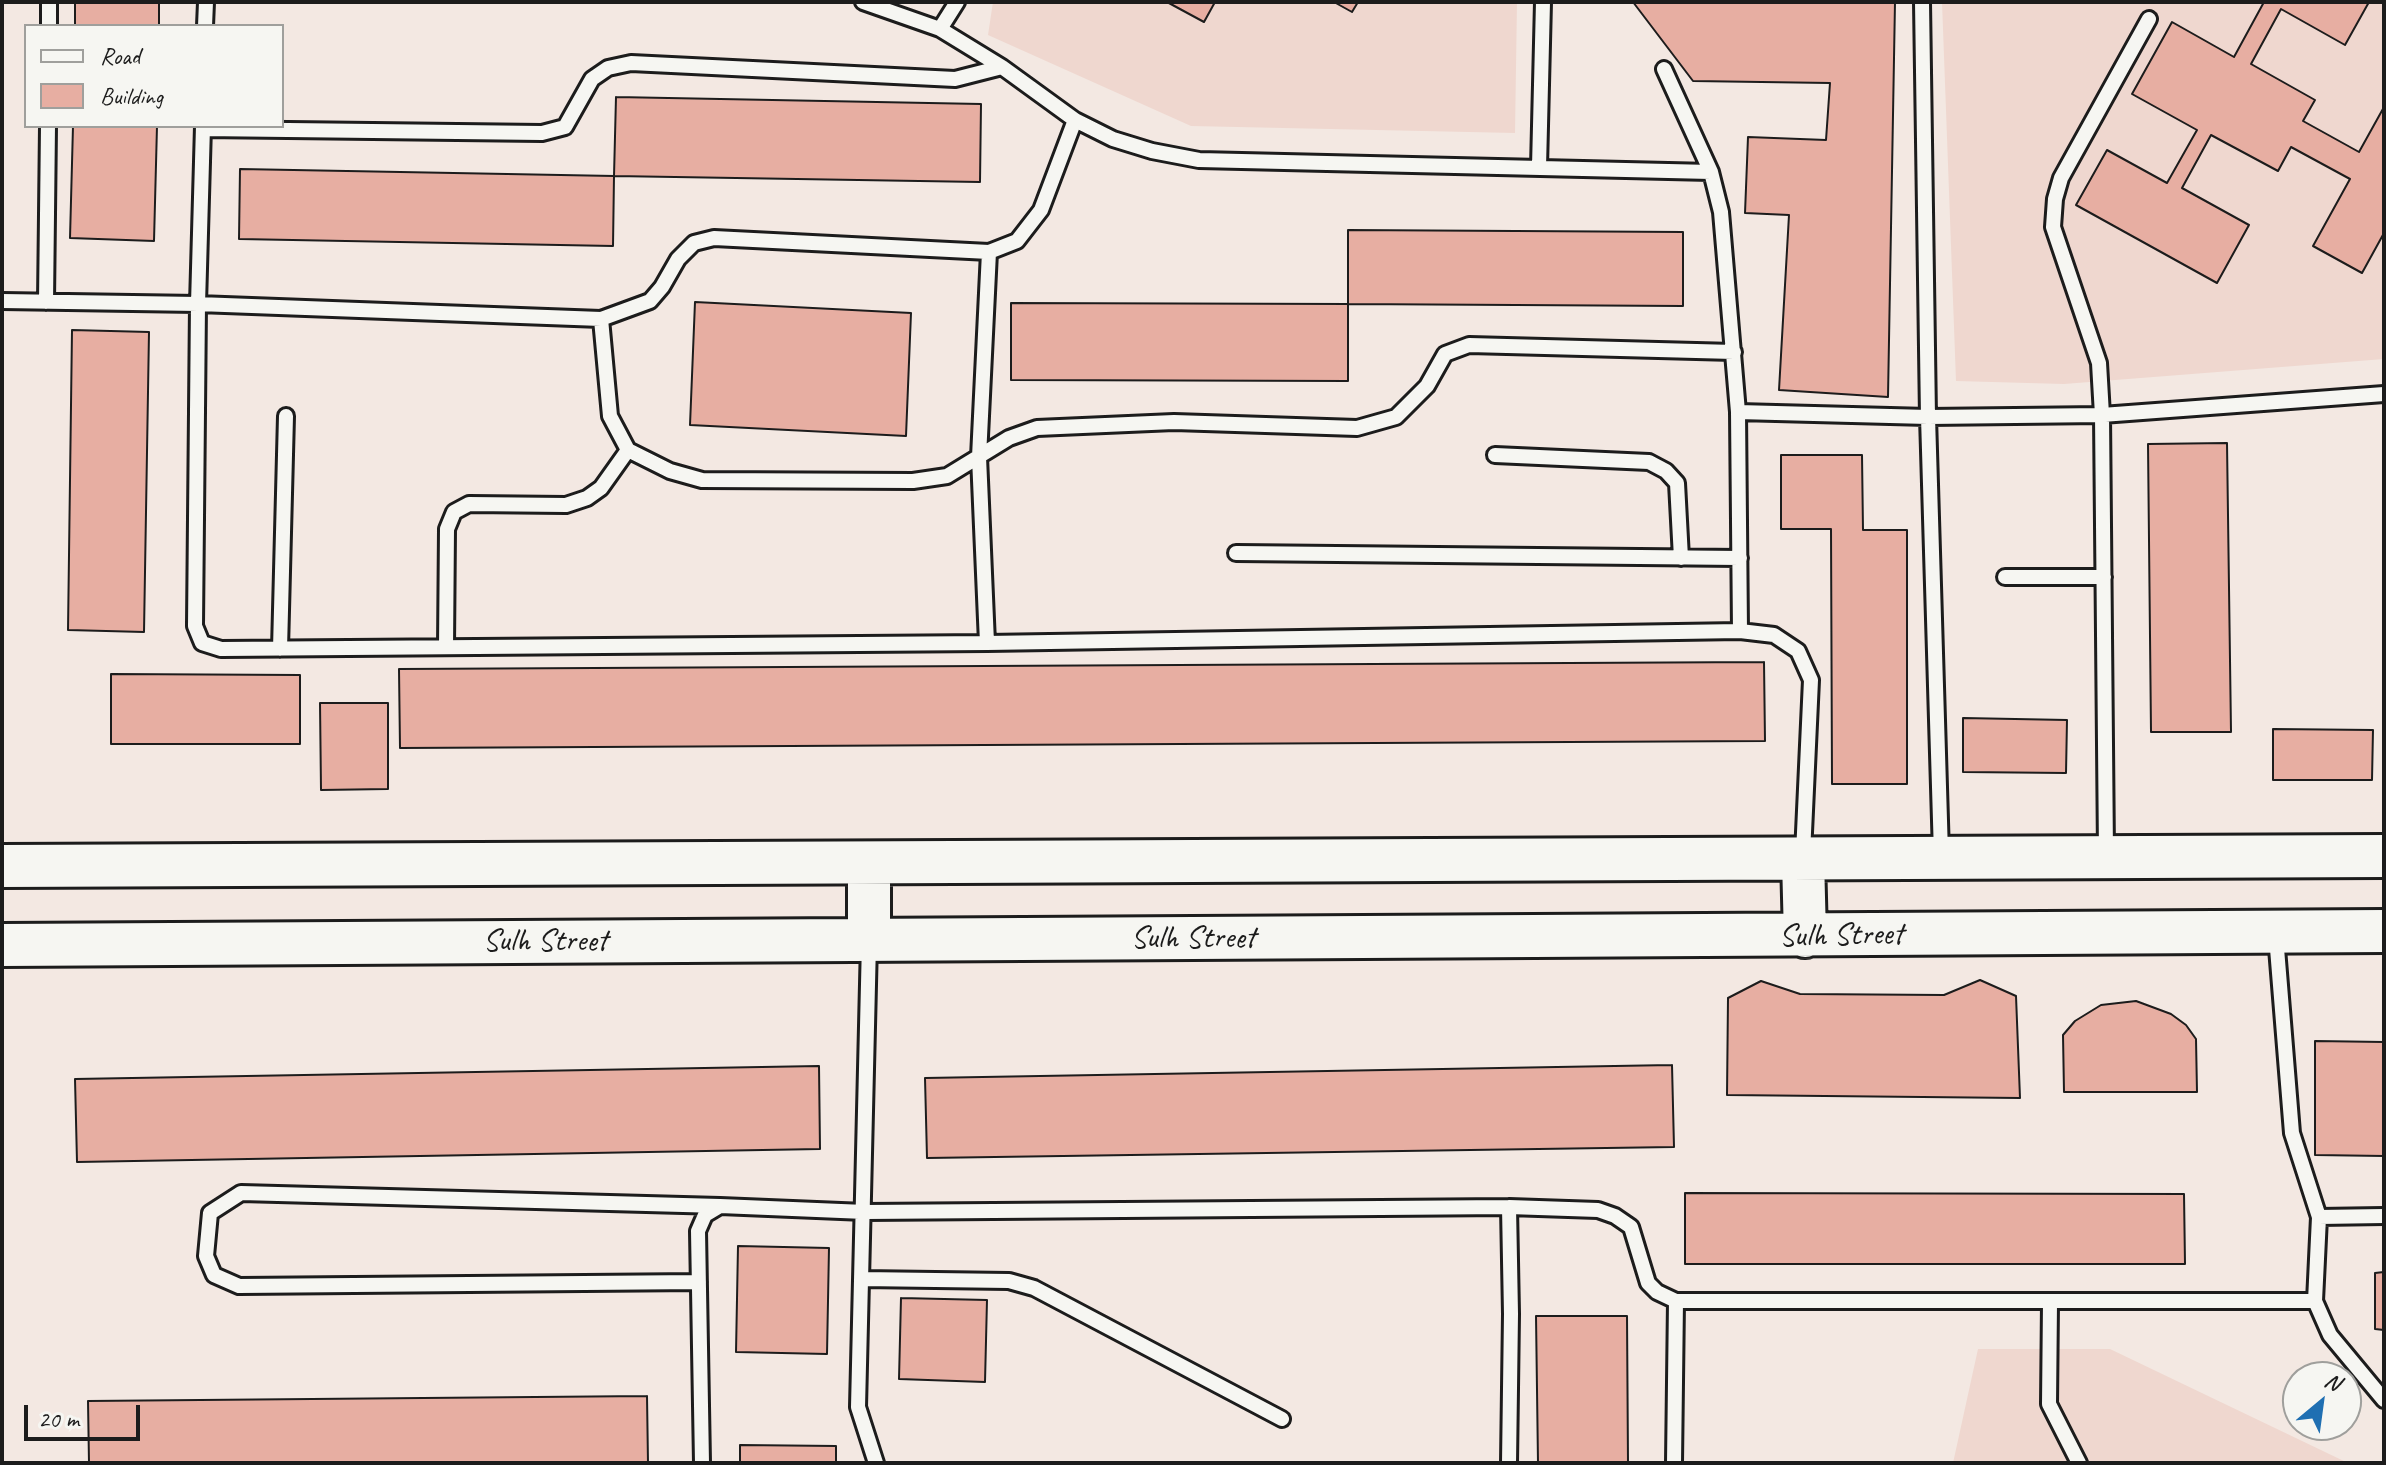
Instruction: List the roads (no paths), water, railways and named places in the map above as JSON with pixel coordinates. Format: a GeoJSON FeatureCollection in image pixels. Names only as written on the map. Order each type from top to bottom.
{"type":"FeatureCollection","features":[{"type":"Feature","properties":{"kind":"main road"},"geometry":{"type":"LineString","coordinates":[[18,866],[2384,856]]}},
{"type":"Feature","properties":{"kind":"main road"},"geometry":{"type":"LineString","coordinates":[[1803,859],[1805,936]]}},
{"type":"Feature","properties":{"kind":"main road"},"geometry":{"type":"LineString","coordinates":[[869,863],[869,941]]}},
{"type":"Feature","properties":{"kind":"main road","name":"Sulh Street"},"geometry":{"type":"LineString","coordinates":[[2,945],[2384,931]]}},
{"type":"Feature","properties":{"kind":"lane"},"geometry":{"type":"LineString","coordinates":[[49,2],[49,24]]}},
{"type":"Feature","properties":{"kind":"lane"},"geometry":{"type":"LineString","coordinates":[[205,24],[206,2]]}},
{"type":"Feature","properties":{"kind":"lane"},"geometry":{"type":"LineString","coordinates":[[863,2],[940,29],[1002,67],[1075,120],[1113,139],[1199,160],[1711,172]]}},
{"type":"Feature","properties":{"kind":"lane"},"geometry":{"type":"LineString","coordinates":[[940,29],[957,2]]}},
{"type":"Feature","properties":{"kind":"lane"},"geometry":{"type":"LineString","coordinates":[[1539,167],[1543,2]]}},
{"type":"Feature","properties":{"kind":"lane"},"geometry":{"type":"LineString","coordinates":[[1922,2],[1928,417],[1941,858]]}},
{"type":"Feature","properties":{"kind":"lane"},"geometry":{"type":"LineString","coordinates":[[2106,857],[2099,363],[2053,227],[2055,199],[2061,178],[2149,19]]}},
{"type":"Feature","properties":{"kind":"lane"},"geometry":{"type":"LineString","coordinates":[[1002,67],[955,79],[631,63],[608,68],[592,79],[565,127],[542,133],[203,128],[195,626],[202,643],[221,649],[280,649],[987,643],[1740,631],[1774,635],[1798,651],[1811,680],[1803,859]]}},
{"type":"Feature","properties":{"kind":"lane"},"geometry":{"type":"LineString","coordinates":[[1664,69],[1711,172],[1721,212],[1738,412],[1740,631]]}},
{"type":"Feature","properties":{"kind":"lane"},"geometry":{"type":"LineString","coordinates":[[2,301],[198,304],[601,319],[650,301],[678,259],[694,243],[714,238],[989,252],[1017,241],[1041,210],[1075,120]]}},
{"type":"Feature","properties":{"kind":"lane"},"geometry":{"type":"LineString","coordinates":[[46,302],[48,128]]}},
{"type":"Feature","properties":{"kind":"lane"},"geometry":{"type":"LineString","coordinates":[[987,643],[979,457],[989,252]]}},
{"type":"Feature","properties":{"kind":"lane"},"geometry":{"type":"LineString","coordinates":[[601,319],[610,416],[628,450],[670,471],[702,480],[913,481],[947,476],[1009,438],[1037,428],[1174,422],[1357,428],[1396,417],[1427,386],[1445,354],[1469,345],[1734,352]]}},
{"type":"Feature","properties":{"kind":"lane"},"geometry":{"type":"LineString","coordinates":[[1738,412],[1928,417],[2102,415],[2384,394]]}},
{"type":"Feature","properties":{"kind":"lane"},"geometry":{"type":"LineString","coordinates":[[280,649],[286,416]]}},
{"type":"Feature","properties":{"kind":"lane"},"geometry":{"type":"LineString","coordinates":[[446,647],[447,529],[454,512],[469,504],[566,505],[587,498],[601,488],[628,450]]}},
{"type":"Feature","properties":{"kind":"lane"},"geometry":{"type":"LineString","coordinates":[[1495,455],[1649,462],[1666,471],[1677,483],[1681,558]]}},
{"type":"Feature","properties":{"kind":"lane"},"geometry":{"type":"LineString","coordinates":[[1236,553],[1740,558]]}},
{"type":"Feature","properties":{"kind":"lane"},"geometry":{"type":"LineString","coordinates":[[2005,577],[2104,577]]}},
{"type":"Feature","properties":{"kind":"lane"},"geometry":{"type":"LineString","coordinates":[[2275,931],[2292,1133],[2319,1217],[2315,1301],[2330,1335],[2384,1400]]}},
{"type":"Feature","properties":{"kind":"lane"},"geometry":{"type":"LineString","coordinates":[[869,941],[858,1407],[876,1463]]}},
{"type":"Feature","properties":{"kind":"lane"},"geometry":{"type":"LineString","coordinates":[[699,1282],[239,1286],[214,1275],[206,1256],[210,1213],[241,1193],[865,1212],[1509,1207],[1598,1210],[1615,1216],[1631,1227],[1648,1283],[1657,1292],[1676,1301],[2315,1301]]}},
{"type":"Feature","properties":{"kind":"lane"},"geometry":{"type":"LineString","coordinates":[[702,1463],[698,1231],[705,1215],[720,1206]]}},
{"type":"Feature","properties":{"kind":"lane"},"geometry":{"type":"LineString","coordinates":[[1509,1207],[1509,1463]]}},
{"type":"Feature","properties":{"kind":"lane"},"geometry":{"type":"LineString","coordinates":[[2319,1217],[2384,1216]]}},
{"type":"Feature","properties":{"kind":"lane"},"geometry":{"type":"LineString","coordinates":[[862,1279],[1009,1281],[1034,1288],[1282,1419]]}},
{"type":"Feature","properties":{"kind":"lane"},"geometry":{"type":"LineString","coordinates":[[1674,1463],[1676,1301]]}},
{"type":"Feature","properties":{"kind":"lane"},"geometry":{"type":"LineString","coordinates":[[2050,1303],[2049,1404],[2079,1463]]}}]}
